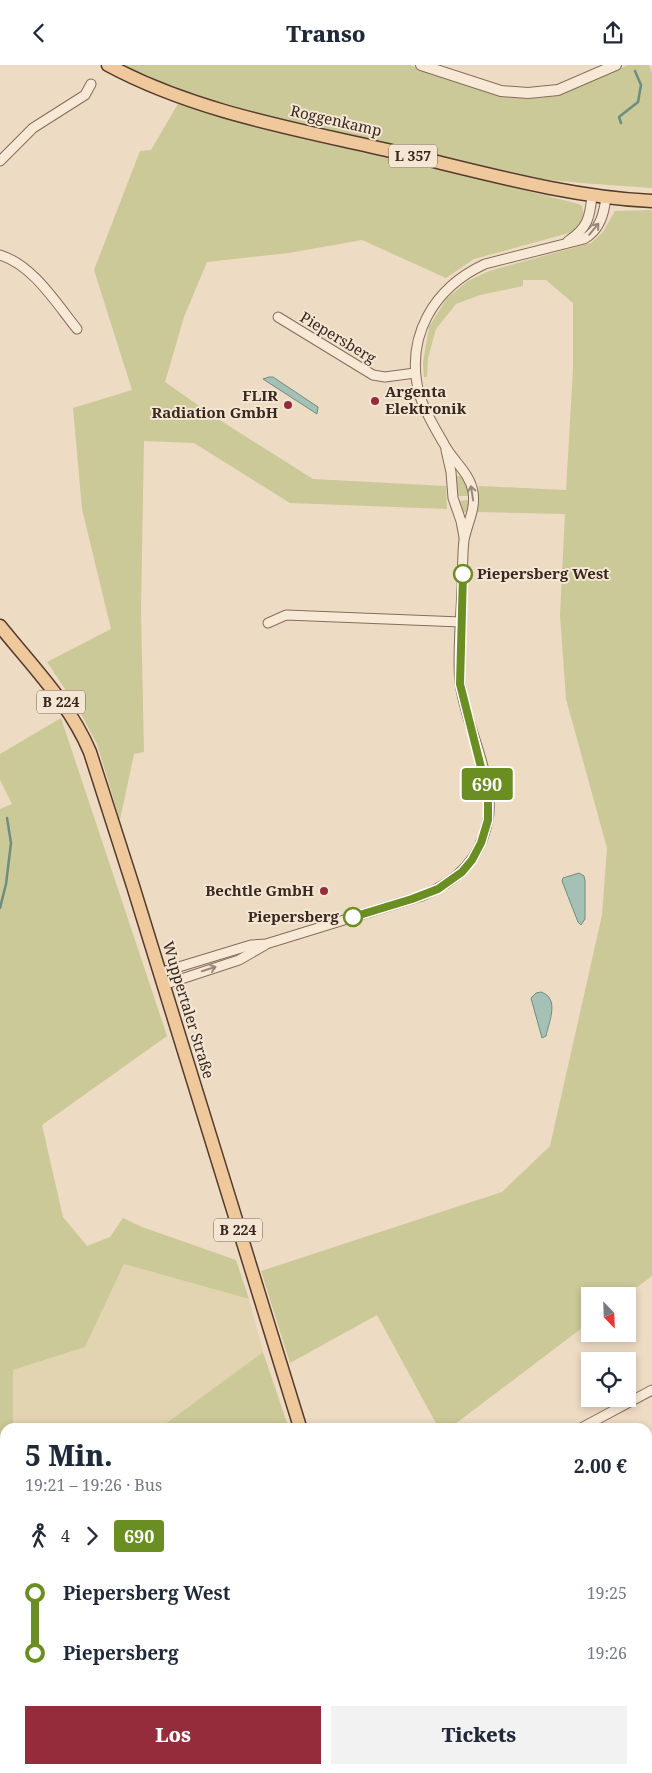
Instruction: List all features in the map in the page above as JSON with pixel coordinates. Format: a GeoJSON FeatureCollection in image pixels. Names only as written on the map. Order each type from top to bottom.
{"type":"FeatureCollection","features":[{"type":"Feature","properties":{"kind":"main road","name":"Roggenkamp"},"geometry":{"type":"LineString","coordinates":[[108,65],[156,89],[219,110],[534,184],[592,195],[652,201]]}},
{"type":"Feature","properties":{"kind":"main road","name":"Wuppertaler Straße"},"geometry":{"type":"LineString","coordinates":[[0,625],[63,703],[84,737],[102,788],[299,1423]]}},
{"type":"Feature","properties":{"kind":"street"},"geometry":{"type":"LineString","coordinates":[[421,65],[501,91],[528,93],[558,90],[616,65]]}},
{"type":"Feature","properties":{"kind":"street"},"geometry":{"type":"LineString","coordinates":[[0,161],[33,128],[85,95],[91,84]]}},
{"type":"Feature","properties":{"kind":"street"},"geometry":{"type":"LineString","coordinates":[[563,244],[574,237],[590,217],[592,195]]}},
{"type":"Feature","properties":{"kind":"street"},"geometry":{"type":"LineString","coordinates":[[464,540],[474,507],[473,489],[464,470],[446,447],[424,407],[415,373],[416,348],[425,321],[433,306],[452,284],[472,270],[485,264],[584,239],[592,234],[600,221],[606,197]]}},
{"type":"Feature","properties":{"kind":"street"},"geometry":{"type":"LineString","coordinates":[[0,255],[18,263],[33,277],[77,329]]}},
{"type":"Feature","properties":{"kind":"street","name":"Piepersberg"},"geometry":{"type":"LineString","coordinates":[[278,317],[373,375],[385,377],[415,373]]}},
{"type":"Feature","properties":{"kind":"street"},"geometry":{"type":"LineString","coordinates":[[161,979],[239,959],[266,944],[422,896],[451,881],[472,860],[481,843],[488,820],[489,809],[486,782],[460,684],[464,540],[461,521],[453,499],[451,472],[446,447]]}},
{"type":"Feature","properties":{"kind":"street"},"geometry":{"type":"LineString","coordinates":[[268,623],[286,615],[461,622]]}},
{"type":"Feature","properties":{"kind":"street"},"geometry":{"type":"LineString","coordinates":[[590,1423],[652,1390]]}},
{"type":"Feature","properties":{"kind":"shaded area"},"geometry":{"type":"Polygon","coordinates":[[[125,65],[409,65],[494,93],[518,98],[540,98],[570,90],[628,65],[649,65],[652,72],[652,188],[518,177],[206,101],[179,91],[125,65]]]}},
{"type":"Feature","properties":{"kind":"shaded area"},"geometry":{"type":"Polygon","coordinates":[[[179,102],[579,204],[582,206],[584,215],[578,228],[569,233],[474,259],[446,278],[362,240],[289,253],[207,262],[184,317],[165,382],[215,417],[313,479],[446,486],[447,509],[290,503],[194,443],[144,441],[141,610],[144,752],[134,754],[120,820],[97,744],[79,710],[47,662],[111,629],[82,509],[73,408],[132,390],[94,270],[140,151],[151,150],[179,102]]]}},
{"type":"Feature","properties":{"kind":"shaded area"},"geometry":{"type":"Polygon","coordinates":[[[652,210],[652,1276],[636,1288],[581,1287],[581,1329],[456,1423],[436,1423],[377,1315],[290,1363],[261,1271],[502,1192],[550,1146],[602,915],[607,848],[566,699],[560,615],[565,514],[477,512],[479,486],[566,490],[573,370],[573,303],[546,280],[523,280],[523,286],[480,295],[456,304],[436,329],[428,358],[427,377],[424,377],[423,363],[429,327],[447,298],[468,281],[489,271],[591,243],[603,232],[615,211],[652,210]]]}},
{"type":"Feature","properties":{"kind":"shaded area"},"geometry":{"type":"Polygon","coordinates":[[[273,377],[318,407],[317,414],[263,379],[273,377]]]}},
{"type":"Feature","properties":{"kind":"shaded area"},"geometry":{"type":"Polygon","coordinates":[[[456,476],[465,477],[470,496],[455,496],[456,476]]]}},
{"type":"Feature","properties":{"kind":"shaded area"},"geometry":{"type":"Polygon","coordinates":[[[470,500],[469,509],[462,513],[456,501],[470,500]]]}},
{"type":"Feature","properties":{"kind":"shaded area"},"geometry":{"type":"Polygon","coordinates":[[[61,718],[167,1036],[42,1125],[63,1217],[87,1246],[110,1237],[123,1218],[142,1227],[236,1260],[249,1299],[124,1264],[85,1347],[13,1370],[13,1423],[0,1423],[0,809],[12,804],[0,780],[0,754],[61,718]]]}},
{"type":"Feature","properties":{"kind":"shaded area"},"geometry":{"type":"Polygon","coordinates":[[[579,873],[584,876],[585,881],[585,919],[581,925],[578,922],[562,881],[563,878],[579,873]]]}},
{"type":"Feature","properties":{"kind":"shaded area"},"geometry":{"type":"Polygon","coordinates":[[[541,992],[547,995],[552,1005],[546,1036],[542,1038],[531,998],[536,993],[541,992]]]}},
{"type":"Feature","properties":{"kind":"shaded area"},"geometry":{"type":"Polygon","coordinates":[[[124,1264],[249,1299],[263,1352],[166,1423],[13,1423],[13,1370],[85,1347],[124,1264]]]}},
{"type":"Feature","properties":{"kind":"shaded area"},"geometry":{"type":"Polygon","coordinates":[[[263,1352],[287,1423],[166,1423],[263,1352]]]}},
{"type":"Feature","properties":{"kind":"waterway"},"geometry":{"type":"LineString","coordinates":[[621,123],[619,117],[638,102],[641,85],[635,71]]}},
{"type":"Feature","properties":{"kind":"waterway"},"geometry":{"type":"LineString","coordinates":[[0,908],[6,884],[11,843],[7,818]]}},
{"type":"Feature","properties":{"kind":"bus line","name":"690"},"geometry":{"type":"LineString","coordinates":[[353,917],[422,896],[438,889],[462,872],[472,860],[481,843],[488,820],[488,795],[460,684],[463,574]]}},
{"type":"Feature","properties":{"kind":"place","name":"Argenta Elektronik"},"geometry":{"type":"Point","coordinates":[375,401]}},
{"type":"Feature","properties":{"kind":"place","name":"FLIR Radiation GmbH"},"geometry":{"type":"Point","coordinates":[288,405]}},
{"type":"Feature","properties":{"kind":"place","name":"Piepersberg West"},"geometry":{"type":"Point","coordinates":[463,574]}},
{"type":"Feature","properties":{"kind":"place","name":"Bechtle GmbH"},"geometry":{"type":"Point","coordinates":[324,891]}},
{"type":"Feature","properties":{"kind":"place","name":"Piepersberg"},"geometry":{"type":"Point","coordinates":[353,917]}}]}
